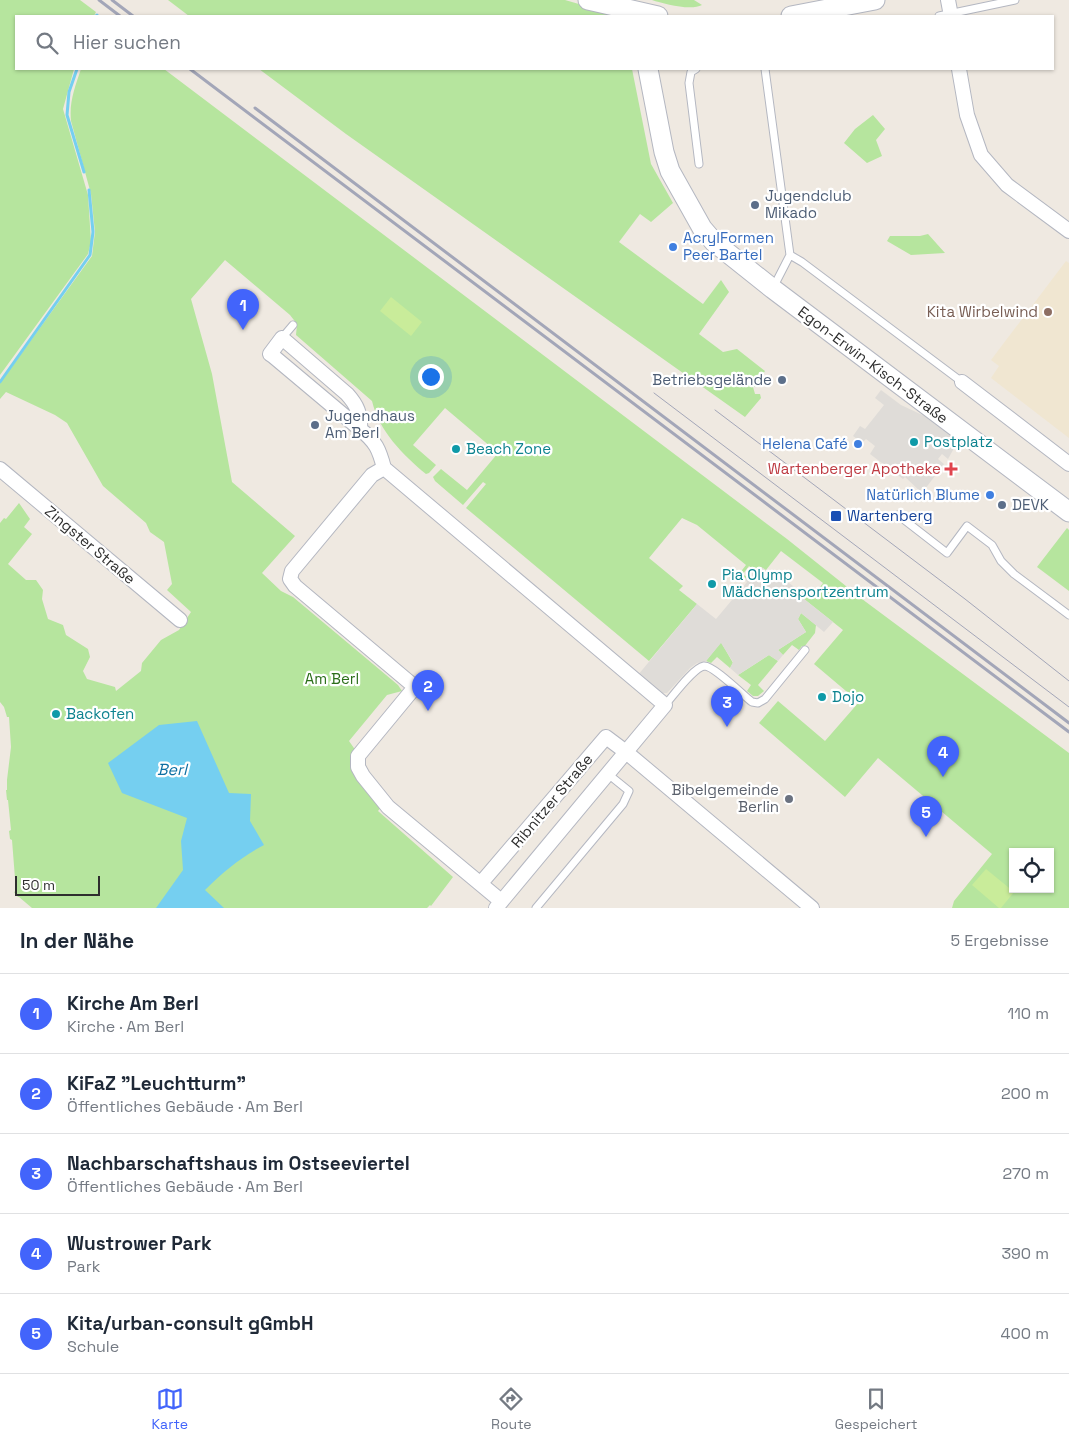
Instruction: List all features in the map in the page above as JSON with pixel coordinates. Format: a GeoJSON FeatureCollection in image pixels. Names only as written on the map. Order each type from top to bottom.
{"type":"FeatureCollection","features":[{"type":"Feature","properties":{"kind":"street"},"geometry":{"type":"LineString","coordinates":[[588,0],[636,9],[655,15]]}},
{"type":"Feature","properties":{"kind":"street"},"geometry":{"type":"LineString","coordinates":[[796,15],[875,0]]}},
{"type":"Feature","properties":{"kind":"street","name":"Egon-Erwin-Kisch-Straße"},"geometry":{"type":"LineString","coordinates":[[648,70],[664,152],[670,171],[702,228],[714,242],[773,289],[1069,512]]}},
{"type":"Feature","properties":{"kind":"street"},"geometry":{"type":"LineString","coordinates":[[959,70],[967,115],[981,155],[1007,185],[1069,231]]}},
{"type":"Feature","properties":{"kind":"street"},"geometry":{"type":"LineString","coordinates":[[360,429],[359,413],[354,402],[282,338],[270,354],[373,440],[384,468],[665,705]]}},
{"type":"Feature","properties":{"kind":"street"},"geometry":{"type":"LineString","coordinates":[[962,382],[1069,464]]}},
{"type":"Feature","properties":{"kind":"street"},"geometry":{"type":"LineString","coordinates":[[384,468],[372,475],[292,572],[290,579],[295,586],[415,687],[358,756],[358,767],[388,807],[481,883],[499,905]]}},
{"type":"Feature","properties":{"kind":"street","name":"Zingster Straße"},"geometry":{"type":"LineString","coordinates":[[0,469],[180,620]]}},
{"type":"Feature","properties":{"kind":"street","name":"Ribnitzer Straße"},"geometry":{"type":"LineString","coordinates":[[499,905],[665,705]]}},
{"type":"Feature","properties":{"kind":"street","name":"Ribnitzer Straße"},"geometry":{"type":"LineString","coordinates":[[481,883],[606,737],[626,752]]}},
{"type":"Feature","properties":{"kind":"street"},"geometry":{"type":"LineString","coordinates":[[626,752],[812,908]]}},
{"type":"Feature","properties":{"kind":"lane"},"geometry":{"type":"LineString","coordinates":[[947,12],[1015,0]]}},
{"type":"Feature","properties":{"kind":"lane"},"geometry":{"type":"LineString","coordinates":[[694,70],[691,72],[689,83],[699,164]]}},
{"type":"Feature","properties":{"kind":"lane"},"geometry":{"type":"LineString","coordinates":[[765,70],[790,255],[773,289]]}},
{"type":"Feature","properties":{"kind":"lane"},"geometry":{"type":"LineString","coordinates":[[790,255],[962,382]]}},
{"type":"Feature","properties":{"kind":"lane"},"geometry":{"type":"LineString","coordinates":[[282,338],[293,325]]}},
{"type":"Feature","properties":{"kind":"lane"},"geometry":{"type":"LineString","coordinates":[[898,514],[947,553],[967,526],[992,546],[1001,561],[1014,574],[1069,615]]}},
{"type":"Feature","properties":{"kind":"lane"},"geometry":{"type":"LineString","coordinates":[[665,705],[694,672],[704,666],[711,668],[752,702],[758,703],[765,699],[805,650]]}},
{"type":"Feature","properties":{"kind":"lane","name":"Ribnitzer Straße"},"geometry":{"type":"LineString","coordinates":[[536,908],[623,804],[629,792],[608,774]]}},
{"type":"Feature","properties":{"kind":"shaded area","name":"Kita Wirbelwind"},"geometry":{"type":"Polygon","coordinates":[[[1066,261],[1069,263],[1069,438],[991,378],[999,366],[991,360],[1066,261]]]}},
{"type":"Feature","properties":{"kind":"shaded area","name":"Postplatz"},"geometry":{"type":"Polygon","coordinates":[[[881,390],[901,405],[931,419],[958,441],[948,459],[942,454],[938,459],[944,464],[922,493],[905,477],[903,479],[870,454],[875,446],[866,439],[862,443],[853,436],[860,426],[865,429],[884,405],[875,398],[881,390]]]}},
{"type":"Feature","properties":{"kind":"shaded area"},"geometry":{"type":"Polygon","coordinates":[[[761,567],[776,577],[781,570],[788,575],[785,580],[801,592],[799,595],[833,622],[824,632],[801,613],[798,619],[806,632],[778,650],[783,655],[778,661],[769,655],[738,675],[730,668],[733,662],[721,643],[706,661],[697,663],[690,668],[667,693],[661,693],[638,675],[697,604],[716,619],[747,582],[745,579],[753,569],[761,567]]]}},
{"type":"Feature","properties":{"kind":"green space"},"geometry":{"type":"Polygon","coordinates":[[[0,0],[80,0],[96,12],[94,15],[15,15],[15,70],[74,70],[63,109],[88,195],[91,242],[88,254],[0,375],[0,0]]]}},
{"type":"Feature","properties":{"kind":"green space"},"geometry":{"type":"Polygon","coordinates":[[[168,0],[565,0],[610,13],[611,15],[188,15],[168,0]]]}},
{"type":"Feature","properties":{"kind":"green space"},"geometry":{"type":"Polygon","coordinates":[[[652,0],[694,0],[702,5],[685,7],[652,0]]]}},
{"type":"Feature","properties":{"kind":"green space","name":"Am Berl"},"geometry":{"type":"Polygon","coordinates":[[[81,70],[165,70],[787,539],[866,602],[1069,753],[1069,908],[952,908],[954,901],[992,854],[878,758],[845,797],[759,723],[778,701],[825,741],[859,702],[814,664],[843,630],[799,595],[801,592],[814,595],[823,583],[781,551],[766,570],[761,567],[753,569],[749,566],[743,574],[747,577],[745,579],[739,574],[746,565],[697,525],[682,518],[649,558],[683,586],[679,590],[697,604],[649,661],[466,508],[486,484],[483,482],[463,505],[435,481],[433,477],[441,469],[467,490],[498,453],[445,408],[413,445],[436,465],[426,474],[393,442],[380,422],[372,401],[296,335],[297,324],[290,315],[225,260],[191,299],[212,374],[232,482],[295,536],[262,573],[281,591],[293,597],[398,685],[402,691],[387,695],[349,741],[356,751],[382,806],[378,811],[453,877],[431,906],[427,908],[32,908],[18,897],[14,892],[16,891],[12,840],[10,839],[9,831],[11,830],[6,790],[11,747],[9,717],[7,717],[4,707],[0,702],[0,523],[4,518],[6,519],[19,503],[30,519],[24,527],[32,534],[8,564],[26,580],[36,580],[43,590],[42,599],[48,619],[63,625],[66,635],[88,649],[90,657],[83,671],[87,679],[115,687],[116,691],[141,671],[142,663],[161,640],[179,630],[191,612],[167,590],[172,584],[164,542],[150,532],[146,523],[103,486],[67,423],[55,415],[6,392],[0,399],[0,383],[92,256],[95,232],[91,194],[71,121],[72,101],[81,70]]]}},
{"type":"Feature","properties":{"kind":"green space"},"geometry":{"type":"Polygon","coordinates":[[[260,70],[632,70],[651,164],[673,203],[651,222],[640,214],[619,242],[703,304],[721,280],[729,292],[699,334],[723,352],[737,349],[765,371],[758,382],[759,385],[753,387],[755,394],[760,394],[761,398],[745,417],[346,134],[260,70]]]}},
{"type":"Feature","properties":{"kind":"green space"},"geometry":{"type":"Polygon","coordinates":[[[873,115],[885,129],[876,140],[882,156],[867,163],[844,143],[855,129],[873,115]]]}},
{"type":"Feature","properties":{"kind":"green space"},"geometry":{"type":"Polygon","coordinates":[[[928,234],[945,253],[911,255],[887,241],[890,236],[920,236],[928,234]]]}},
{"type":"Feature","properties":{"kind":"green space"},"geometry":{"type":"Polygon","coordinates":[[[391,297],[422,322],[411,336],[380,311],[391,297]]]}},
{"type":"Feature","properties":{"kind":"green space"},"geometry":{"type":"Polygon","coordinates":[[[1067,528],[1069,530],[1069,591],[1037,567],[1067,528]]]}},
{"type":"Feature","properties":{"kind":"green space"},"geometry":{"type":"Polygon","coordinates":[[[801,613],[816,625],[815,633],[804,647],[802,646],[799,650],[792,645],[783,655],[778,650],[806,632],[798,619],[801,613]]]}},
{"type":"Feature","properties":{"kind":"green space"},"geometry":{"type":"Polygon","coordinates":[[[721,642],[733,663],[730,668],[717,657],[711,663],[706,661],[721,642]]]}},
{"type":"Feature","properties":{"kind":"green space"},"geometry":{"type":"Polygon","coordinates":[[[769,655],[778,661],[758,685],[764,691],[758,696],[753,696],[747,691],[751,685],[738,675],[769,655]]]}},
{"type":"Feature","properties":{"kind":"green space"},"geometry":{"type":"Polygon","coordinates":[[[986,869],[1009,888],[1009,893],[1013,893],[999,908],[972,885],[986,869]]]}},
{"type":"Feature","properties":{"kind":"water","name":"Berl"},"geometry":{"type":"Polygon","coordinates":[[[197,721],[229,793],[251,794],[250,821],[264,845],[233,865],[205,890],[224,908],[156,908],[183,870],[181,841],[187,818],[122,793],[108,763],[159,725],[197,721]]]}},
{"type":"Feature","properties":{"kind":"waterway"},"geometry":{"type":"LineString","coordinates":[[77,70],[69,92],[67,115],[84,172]]}},
{"type":"Feature","properties":{"kind":"waterway"},"geometry":{"type":"LineString","coordinates":[[0,382],[90,255],[93,232],[89,190]]}},
{"type":"Feature","properties":{"kind":"tram line"},"geometry":{"type":"LineString","coordinates":[[654,393],[1069,707]]}},
{"type":"Feature","properties":{"kind":"tram line"},"geometry":{"type":"LineString","coordinates":[[715,410],[965,599],[1069,681]]}},
{"type":"Feature","properties":{"kind":"railway"},"geometry":{"type":"LineString","coordinates":[[99,0],[119,15]]}},
{"type":"Feature","properties":{"kind":"railway"},"geometry":{"type":"LineString","coordinates":[[112,0],[132,15]]}},
{"type":"Feature","properties":{"kind":"railway"},"geometry":{"type":"LineString","coordinates":[[191,70],[1069,732]]}},
{"type":"Feature","properties":{"kind":"railway"},"geometry":{"type":"LineString","coordinates":[[255,108],[1069,723]]}},
{"type":"Feature","properties":{"kind":"place","name":"Jugendclub Mikado"},"geometry":{"type":"Point","coordinates":[755,205]}},
{"type":"Feature","properties":{"kind":"place","name":"AcrylFormen Peer Bartel"},"geometry":{"type":"Point","coordinates":[673,247]}},
{"type":"Feature","properties":{"kind":"place","name":"Kita Wirbelwind"},"geometry":{"type":"Point","coordinates":[1048,312]}},
{"type":"Feature","properties":{"kind":"place","name":"Kirche Am Berl"},"geometry":{"type":"Point","coordinates":[243,330]}},
{"type":"Feature","properties":{"kind":"place","name":"Betriebsgelände"},"geometry":{"type":"Point","coordinates":[782,380]}},
{"type":"Feature","properties":{"kind":"place","name":"Jugendhaus Am Berl"},"geometry":{"type":"Point","coordinates":[315,425]}},
{"type":"Feature","properties":{"kind":"place","name":"Postplatz"},"geometry":{"type":"Point","coordinates":[914,442]}},
{"type":"Feature","properties":{"kind":"place","name":"Helena Café"},"geometry":{"type":"Point","coordinates":[858,444]}},
{"type":"Feature","properties":{"kind":"place","name":"Beach Zone"},"geometry":{"type":"Point","coordinates":[456,449]}},
{"type":"Feature","properties":{"kind":"place","name":"Wartenberger Apotheke"},"geometry":{"type":"Point","coordinates":[951,469]}},
{"type":"Feature","properties":{"kind":"place","name":"Natürlich Blume"},"geometry":{"type":"Point","coordinates":[990,495]}},
{"type":"Feature","properties":{"kind":"place","name":"DEVK"},"geometry":{"type":"Point","coordinates":[1002,505]}},
{"type":"Feature","properties":{"kind":"place","name":"Wartenberg"},"geometry":{"type":"Point","coordinates":[836,516]}},
{"type":"Feature","properties":{"kind":"place","name":"Pia Olymp Mädchensportzentrum"},"geometry":{"type":"Point","coordinates":[712,584]}},
{"type":"Feature","properties":{"kind":"place","name":"Dojo"},"geometry":{"type":"Point","coordinates":[822,697]}},
{"type":"Feature","properties":{"kind":"place","name":"KiFaZ \"Leuchtturm\""},"geometry":{"type":"Point","coordinates":[428,711]}},
{"type":"Feature","properties":{"kind":"place","name":"Backofen"},"geometry":{"type":"Point","coordinates":[56,714]}},
{"type":"Feature","properties":{"kind":"place","name":"Nachbarschaftshaus im Ostseeviertel"},"geometry":{"type":"Point","coordinates":[727,727]}},
{"type":"Feature","properties":{"kind":"place","name":"Wustrower Park"},"geometry":{"type":"Point","coordinates":[943,777]}},
{"type":"Feature","properties":{"kind":"place","name":"Bibelgemeinde Berlin"},"geometry":{"type":"Point","coordinates":[789,799]}},
{"type":"Feature","properties":{"kind":"place","name":"Kita/urban-consult gGmbH"},"geometry":{"type":"Point","coordinates":[926,837]}}]}
